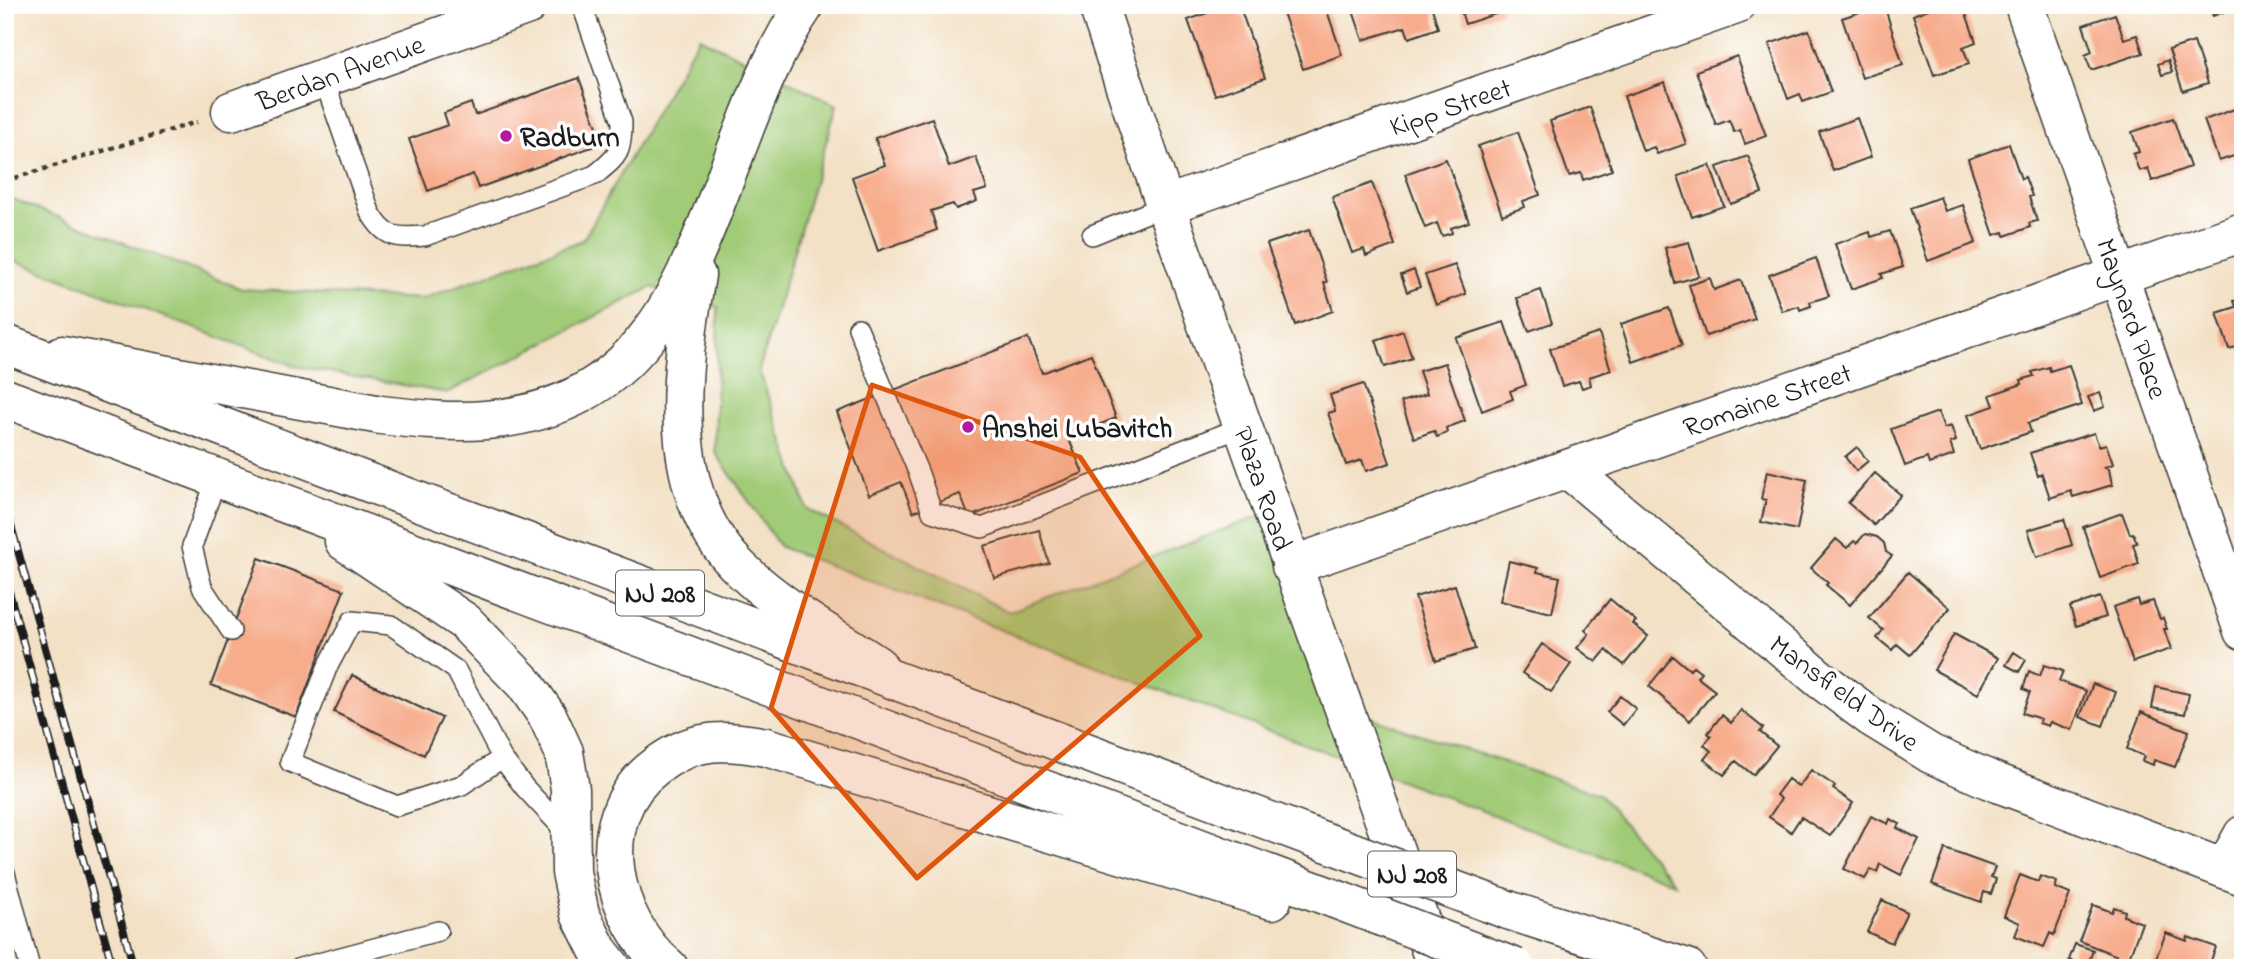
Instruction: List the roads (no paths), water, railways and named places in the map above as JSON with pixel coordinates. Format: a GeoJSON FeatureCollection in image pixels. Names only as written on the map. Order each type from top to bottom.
{"type":"FeatureCollection","features":[{"type":"Feature","properties":{"kind":"main road","name":"Berdan Avenue"},"geometry":{"type":"LineString","coordinates":[[231,111],[528,5]]}},
{"type":"Feature","properties":{"kind":"main road"},"geometry":{"type":"LineString","coordinates":[[5,344],[381,415],[434,420],[487,420],[539,410],[581,394],[622,366],[652,332],[671,302],[702,238],[773,59],[805,5]]}},
{"type":"Feature","properties":{"kind":"main road","name":"Plaza Road"},"geometry":{"type":"LineString","coordinates":[[1098,5],[1164,206],[1437,968]]}},
{"type":"Feature","properties":{"kind":"main road","name":"Kipp Street"},"geometry":{"type":"LineString","coordinates":[[1164,206],[1736,5]]}},
{"type":"Feature","properties":{"kind":"main road","name":"Maynard Place"},"geometry":{"type":"LineString","coordinates":[[2024,5],[2243,631]]}},
{"type":"Feature","properties":{"kind":"main road","name":"Romaine Street"},"geometry":{"type":"LineString","coordinates":[[1291,566],[2243,232]]}},
{"type":"Feature","properties":{"kind":"main road"},"geometry":{"type":"LineString","coordinates":[[702,238],[686,344],[682,430],[686,466],[698,506],[718,542],[742,571],[778,599],[906,685]]}},
{"type":"Feature","properties":{"kind":"main road","name":"NJ 208"},"geometry":{"type":"LineString","coordinates":[[5,344],[906,685],[1665,968]]}},
{"type":"Feature","properties":{"kind":"main road","name":"NJ 208"},"geometry":{"type":"LineString","coordinates":[[13,401],[1339,911],[1516,968]]}},
{"type":"Feature","properties":{"kind":"main road","name":"Mansfield Drive"},"geometry":{"type":"LineString","coordinates":[[1568,469],[1820,679],[1871,717],[1931,754],[1990,780],[2233,873]]}},
{"type":"Feature","properties":{"kind":"main road"},"geometry":{"type":"LineString","coordinates":[[302,511],[465,622],[525,684],[548,717],[564,752],[570,789],[571,872],[580,914],[598,950],[612,968]]}},
{"type":"Feature","properties":{"kind":"main road"},"geometry":{"type":"LineString","coordinates":[[669,968],[653,955],[634,928],[620,898],[614,866],[616,834],[624,805],[643,776],[668,757],[701,744],[734,741],[766,747],[1339,911],[1509,968]]}},
{"type":"Feature","properties":{"kind":"main road"},"geometry":{"type":"LineString","coordinates":[[2233,873],[2243,835]]}},
{"type":"Feature","properties":{"kind":"main road"},"geometry":{"type":"LineString","coordinates":[[1508,910],[1687,968]]}},
{"type":"Feature","properties":{"kind":"lane"},"geometry":{"type":"LineString","coordinates":[[323,77],[370,212],[379,228],[399,238],[425,236],[595,175],[617,157],[622,142],[622,122],[582,5]]}},
{"type":"Feature","properties":{"kind":"lane"},"geometry":{"type":"LineString","coordinates":[[1092,235],[1164,206]]}},
{"type":"Feature","properties":{"kind":"lane"},"geometry":{"type":"LineString","coordinates":[[858,328],[919,474],[932,512],[982,528],[1242,427]]}},
{"type":"Feature","properties":{"kind":"lane"},"geometry":{"type":"LineString","coordinates":[[217,478],[192,546],[202,587],[231,631]]}},
{"type":"Feature","properties":{"kind":"lane"},"geometry":{"type":"LineString","coordinates":[[502,758],[462,785],[397,806],[290,762],[321,666],[352,621],[391,625],[456,670],[502,758],[525,788],[571,837]]}},
{"type":"Feature","properties":{"kind":"lane"},"geometry":{"type":"LineString","coordinates":[[5,873],[30,968]]}},
{"type":"Feature","properties":{"kind":"lane"},"geometry":{"type":"LineString","coordinates":[[300,968],[438,931]]}},
{"type":"Feature","properties":{"kind":"railway"},"geometry":{"type":"LineString","coordinates":[[5,504],[134,968]]}},
{"type":"Feature","properties":{"kind":"railway"},"geometry":{"type":"LineString","coordinates":[[5,577],[113,968]]}},
{"type":"Feature","properties":{"kind":"place","name":"Radburn"},"geometry":{"type":"Point","coordinates":[506,136]}},
{"type":"Feature","properties":{"kind":"place","name":"Anshei Lubavitch"},"geometry":{"type":"Point","coordinates":[968,427]}}]}
